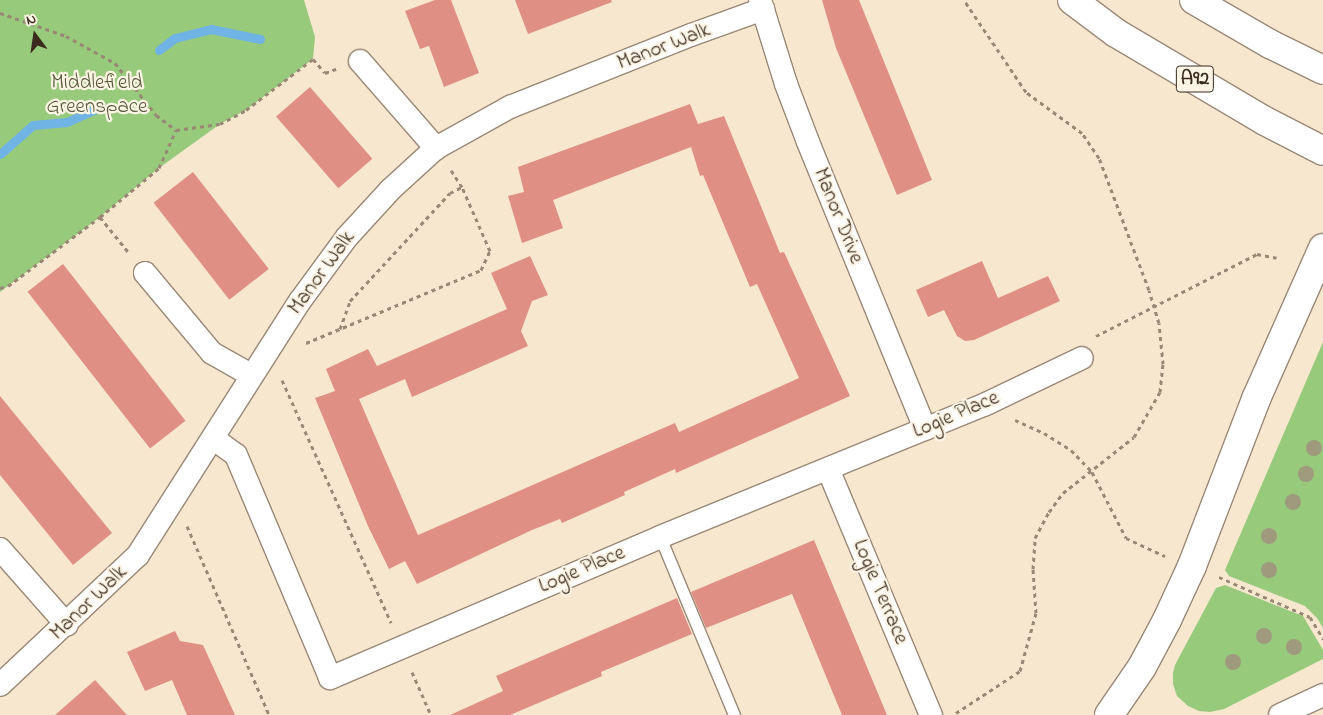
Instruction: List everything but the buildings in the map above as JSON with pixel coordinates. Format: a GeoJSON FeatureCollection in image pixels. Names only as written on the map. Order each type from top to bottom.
{"type":"FeatureCollection","features":[{"type":"Feature","properties":{"kind":"street","name":"A92"},"geometry":{"type":"LineString","coordinates":[[1072,0],[1116,32],[1265,121],[1323,151]]}},
{"type":"Feature","properties":{"kind":"street"},"geometry":{"type":"LineString","coordinates":[[1194,0],[1270,44],[1323,70]]}},
{"type":"Feature","properties":{"kind":"street","name":"Manor Walk"},"geometry":{"type":"LineString","coordinates":[[0,686],[138,555],[214,439],[269,349],[347,236],[390,190],[436,148],[510,107],[762,5]]}},
{"type":"Feature","properties":{"kind":"street","name":"Manor Drive"},"geometry":{"type":"LineString","coordinates":[[762,5],[786,84],[808,142],[925,429]]}},
{"type":"Feature","properties":{"kind":"street"},"geometry":{"type":"LineString","coordinates":[[360,61],[436,148]]}},
{"type":"Feature","properties":{"kind":"street"},"geometry":{"type":"LineString","coordinates":[[1109,715],[1142,667],[1167,620],[1192,566],[1256,398],[1323,248]]}},
{"type":"Feature","properties":{"kind":"street"},"geometry":{"type":"LineString","coordinates":[[145,273],[212,353],[252,375]]}},
{"type":"Feature","properties":{"kind":"street","name":"Logie Place"},"geometry":{"type":"LineString","coordinates":[[214,439],[236,455],[330,678],[660,538],[986,404],[1082,358]]}},
{"type":"Feature","properties":{"kind":"street","name":"Logie Terrace"},"geometry":{"type":"LineString","coordinates":[[828,469],[931,715]]}},
{"type":"Feature","properties":{"kind":"street"},"geometry":{"type":"LineString","coordinates":[[0,549],[66,625]]}},
{"type":"Feature","properties":{"kind":"street"},"geometry":{"type":"LineString","coordinates":[[1280,715],[1323,695]]}},
{"type":"Feature","properties":{"kind":"lane"},"geometry":{"type":"LineString","coordinates":[[660,538],[734,715]]}},
{"type":"Feature","properties":{"kind":"path"},"geometry":{"type":"LineString","coordinates":[[0,13],[66,36],[115,63],[156,115],[176,130],[220,124],[246,110],[313,59],[325,72],[360,61]]}},
{"type":"Feature","properties":{"kind":"path"},"geometry":{"type":"LineString","coordinates":[[0,288],[8,286],[100,217],[159,168],[176,130]]}},
{"type":"Feature","properties":{"kind":"path"},"geometry":{"type":"LineString","coordinates":[[431,715],[269,349],[310,342],[480,270],[490,251],[462,187],[436,148]]}},
{"type":"Feature","properties":{"kind":"path"},"geometry":{"type":"LineString","coordinates":[[340,330],[350,301],[450,193],[462,187]]}},
{"type":"Feature","properties":{"kind":"path"},"geometry":{"type":"LineString","coordinates":[[100,217],[145,273]]}},
{"type":"Feature","properties":{"kind":"path"},"geometry":{"type":"LineString","coordinates":[[1082,358],[1086,341],[1154,306],[1257,254],[1277,258]]}},
{"type":"Feature","properties":{"kind":"path"},"geometry":{"type":"LineString","coordinates":[[986,404],[1044,433],[1071,450],[1092,472],[1126,538],[1310,617],[1323,639]]}},
{"type":"Feature","properties":{"kind":"path"},"geometry":{"type":"LineString","coordinates":[[175,498],[269,715]]}},
{"type":"Feature","properties":{"kind":"green space","name":"Middlefield Greenspace"},"geometry":{"type":"Polygon","coordinates":[[[0,0],[304,0],[315,37],[313,59],[246,110],[220,124],[159,168],[100,217],[0,292],[0,0]]]}},
{"type":"Feature","properties":{"kind":"green space"},"geometry":{"type":"Polygon","coordinates":[[[1323,342],[1323,628],[1317,618],[1305,606],[1229,576],[1225,570],[1323,342]]]}},
{"type":"Feature","properties":{"kind":"green space"},"geometry":{"type":"Polygon","coordinates":[[[1225,585],[1303,616],[1323,650],[1323,659],[1224,709],[1210,712],[1199,711],[1188,706],[1177,696],[1173,684],[1173,673],[1175,665],[1216,588],[1225,585]]]}},
{"type":"Feature","properties":{"kind":"waterway"},"geometry":{"type":"LineString","coordinates":[[159,50],[175,38],[211,29],[260,39]]}},
{"type":"Feature","properties":{"kind":"waterway"},"geometry":{"type":"LineString","coordinates":[[0,154],[33,125],[67,122],[96,109]]}}]}
